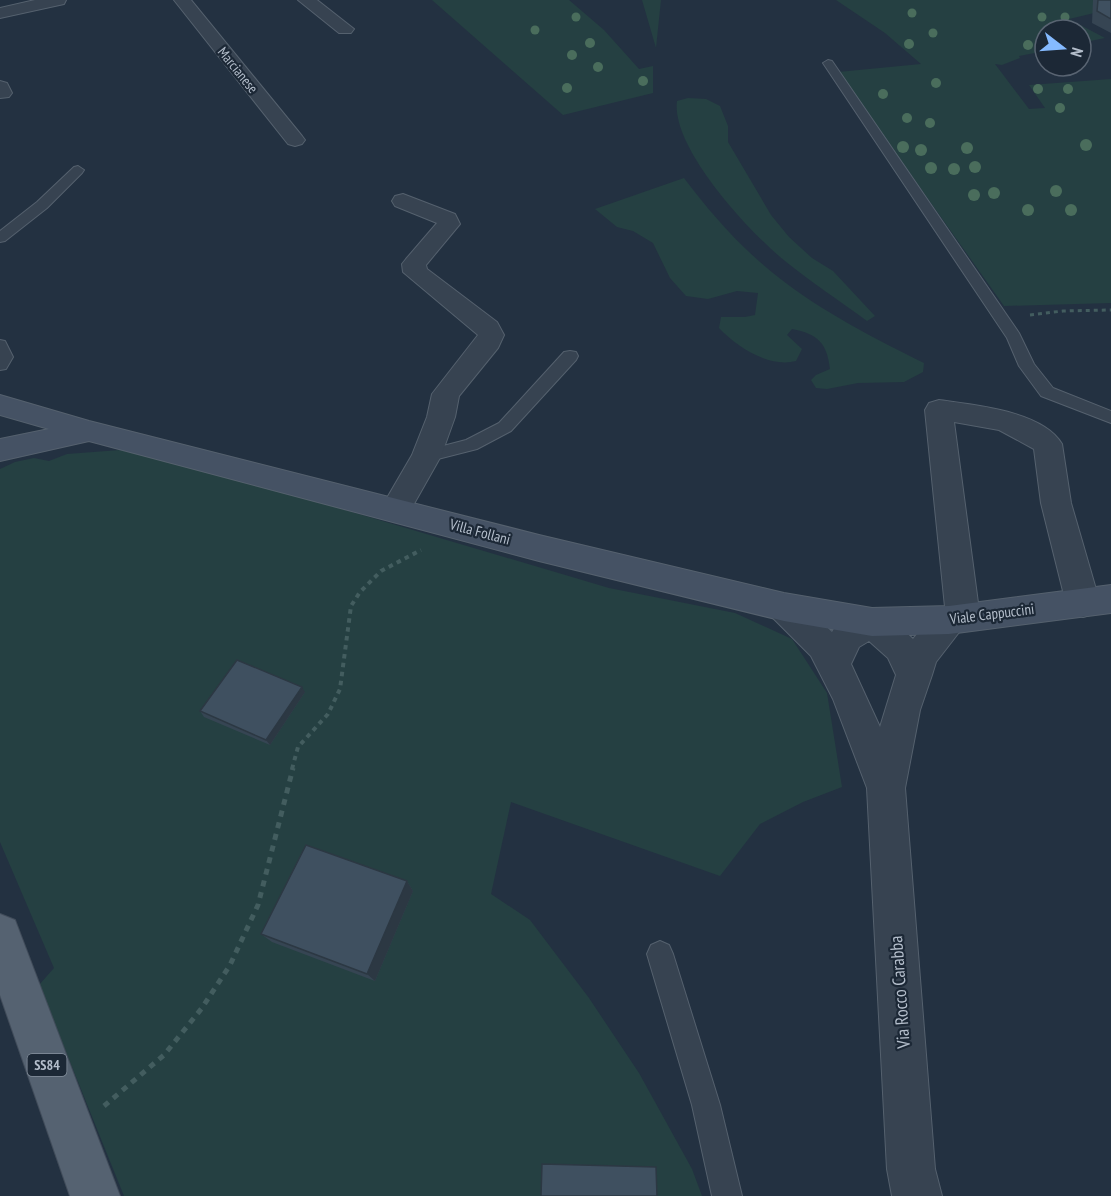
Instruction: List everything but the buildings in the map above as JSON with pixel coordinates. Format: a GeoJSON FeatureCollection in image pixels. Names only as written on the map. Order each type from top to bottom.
{"type":"FeatureCollection","features":[{"type":"Feature","properties":{"kind":"main road","name":"SS84"},"geometry":{"type":"LineString","coordinates":[[0,935],[95,1196]]}},
{"type":"Feature","properties":{"kind":"street"},"geometry":{"type":"LineString","coordinates":[[0,13],[58,0]]}},
{"type":"Feature","properties":{"kind":"street","name":"Marcianese"},"geometry":{"type":"LineString","coordinates":[[182,0],[295,140]]}},
{"type":"Feature","properties":{"kind":"street"},"geometry":{"type":"LineString","coordinates":[[306,0],[345,29]]}},
{"type":"Feature","properties":{"kind":"street"},"geometry":{"type":"LineString","coordinates":[[395,510],[426,456],[441,417],[446,394],[489,342],[491,335],[488,328],[415,272],[414,264],[449,224],[447,219],[403,201]]}},
{"type":"Feature","properties":{"kind":"street","name":"Villa Follani"},"geometry":{"type":"LineString","coordinates":[[0,405],[90,431],[451,525],[784,607],[872,622]]}},
{"type":"Feature","properties":{"kind":"street"},"geometry":{"type":"LineString","coordinates":[[956,619],[939,410],[1002,418],[1027,429],[1048,444],[1056,503],[1097,601]]}},
{"type":"Feature","properties":{"kind":"street","name":"Villa Follani"},"geometry":{"type":"LineString","coordinates":[[0,450],[90,431]]}},
{"type":"Feature","properties":{"kind":"street","name":"Viale Cappuccini"},"geometry":{"type":"LineString","coordinates":[[872,622],[956,619],[1097,601]]}},
{"type":"Feature","properties":{"kind":"street","name":"Via Rocco Carabba"},"geometry":{"type":"LineString","coordinates":[[784,607],[823,646],[849,695],[886,788]]}},
{"type":"Feature","properties":{"kind":"street","name":"Via Rocco Carabba"},"geometry":{"type":"LineString","coordinates":[[917,1196],[911,1169],[886,788],[902,710],[922,654],[956,619]]}},
{"type":"Feature","properties":{"kind":"street"},"geometry":{"type":"LineString","coordinates":[[833,665],[847,637],[872,622],[900,648],[914,675]]}},
{"type":"Feature","properties":{"kind":"lane"},"geometry":{"type":"LineString","coordinates":[[828,63],[1014,337],[1027,366],[1047,392],[1111,417]]}},
{"type":"Feature","properties":{"kind":"lane"},"geometry":{"type":"LineString","coordinates":[[0,238],[42,205],[78,170]]}},
{"type":"Feature","properties":{"kind":"lane"},"geometry":{"type":"LineString","coordinates":[[0,345],[5,357],[0,365]]}},
{"type":"Feature","properties":{"kind":"lane"},"geometry":{"type":"LineString","coordinates":[[426,456],[471,445],[505,427],[570,356]]}},
{"type":"Feature","properties":{"kind":"lane"},"geometry":{"type":"LineString","coordinates":[[660,954],[706,1105],[727,1196]]}},
{"type":"Feature","properties":{"kind":"path"},"geometry":{"type":"LineString","coordinates":[[1002,320],[1064,311],[1111,310]]}},
{"type":"Feature","properties":{"kind":"path"},"geometry":{"type":"LineString","coordinates":[[73,1136],[121,1090],[164,1055],[202,1008],[230,965],[258,905],[298,747],[328,714],[340,689],[351,606],[360,592],[381,571],[432,544],[451,525]]}},
{"type":"Feature","properties":{"kind":"green space"},"geometry":{"type":"Polygon","coordinates":[[[432,0],[569,0],[604,30],[639,69],[653,66],[653,93],[563,115],[432,0]]]}},
{"type":"Feature","properties":{"kind":"green space"},"geometry":{"type":"Polygon","coordinates":[[[642,0],[661,0],[656,48],[642,0]]]}},
{"type":"Feature","properties":{"kind":"green space"},"geometry":{"type":"Polygon","coordinates":[[[836,0],[1097,0],[1111,9],[1073,18],[1033,18],[1033,53],[1019,56],[1020,58],[1002,65],[995,64],[1029,109],[1045,108],[1029,85],[1111,79],[1111,303],[1004,306],[838,72],[921,64],[885,33],[836,0]]]}},
{"type":"Feature","properties":{"kind":"green space"},"geometry":{"type":"Polygon","coordinates":[[[1093,32],[1105,38],[1093,40],[1093,32]]]}},
{"type":"Feature","properties":{"kind":"green space"},"geometry":{"type":"Polygon","coordinates":[[[688,98],[706,99],[720,106],[728,126],[728,142],[771,215],[789,237],[812,258],[833,271],[875,316],[867,321],[785,261],[734,210],[699,165],[686,142],[678,120],[677,101],[688,98]]]}},
{"type":"Feature","properties":{"kind":"green space"},"geometry":{"type":"Polygon","coordinates":[[[684,178],[728,231],[778,277],[830,313],[924,363],[923,372],[904,382],[858,383],[827,389],[816,388],[811,380],[816,375],[830,369],[824,346],[815,337],[792,329],[787,335],[802,349],[796,361],[786,362],[765,359],[735,342],[719,328],[721,317],[755,315],[758,293],[737,291],[708,299],[686,296],[670,278],[653,243],[633,231],[617,227],[595,209],[684,178]]]}},
{"type":"Feature","properties":{"kind":"green space"},"geometry":{"type":"Polygon","coordinates":[[[120,450],[227,475],[609,588],[735,613],[792,639],[827,693],[842,787],[803,802],[760,824],[720,876],[511,802],[491,894],[530,920],[589,998],[639,1073],[692,1169],[702,1196],[124,1196],[39,985],[54,968],[0,842],[0,469],[15,462],[34,458],[49,461],[67,454],[120,450]]]}}]}
